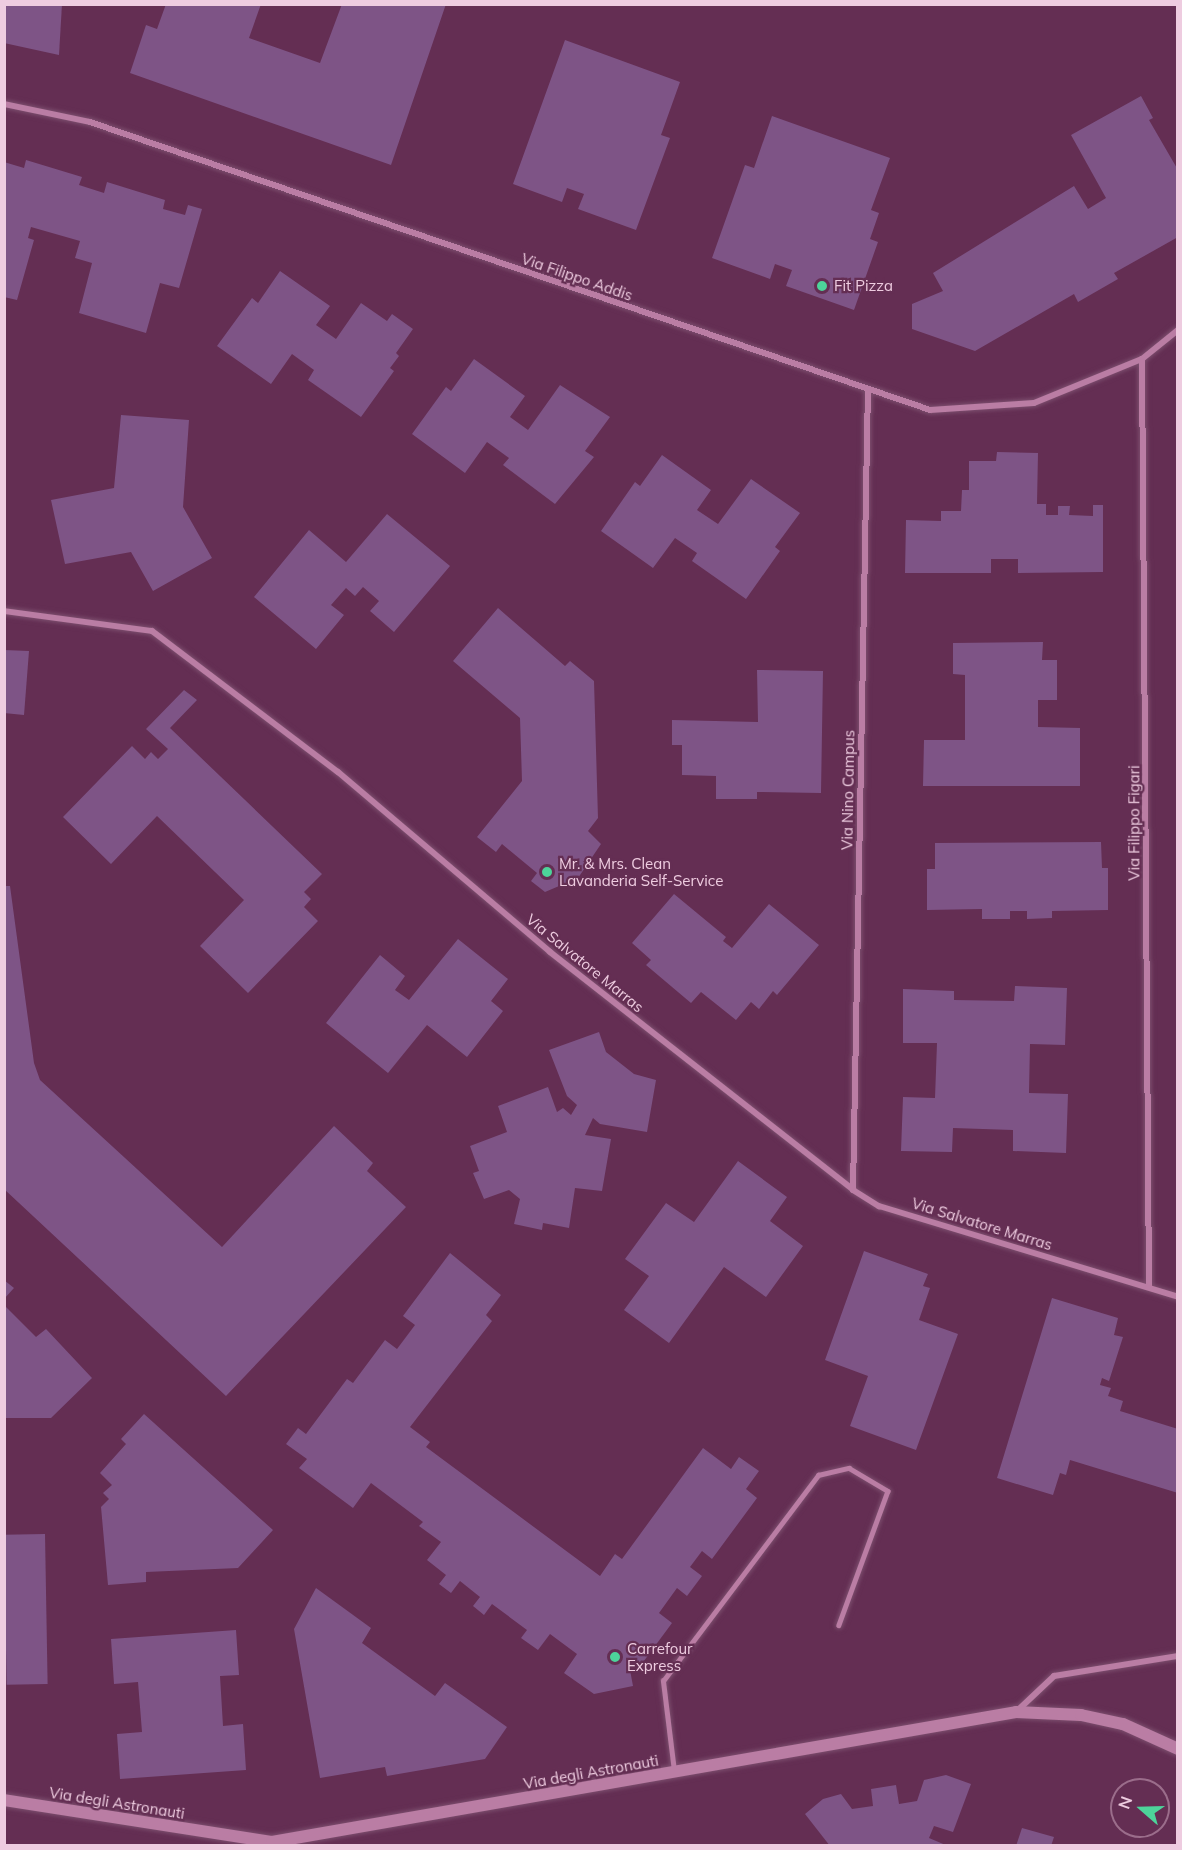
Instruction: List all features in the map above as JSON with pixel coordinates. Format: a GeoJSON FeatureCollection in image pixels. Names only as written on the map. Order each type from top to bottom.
{"type":"FeatureCollection","features":[{"type":"Feature","properties":{"kind":"main road","name":"Via degli Astronauti"},"geometry":{"type":"LineString","coordinates":[[4,1800],[272,1844],[1016,1712],[1081,1715],[1123,1724],[1178,1749]]}},
{"type":"Feature","properties":{"kind":"street","name":"Via Filippo Addis"},"geometry":{"type":"LineString","coordinates":[[4,104],[90,122],[930,410],[1034,403],[1142,359],[1178,330]]}},
{"type":"Feature","properties":{"kind":"street","name":"Via Filippo Figari"},"geometry":{"type":"LineString","coordinates":[[1142,359],[1149,1287]]}},
{"type":"Feature","properties":{"kind":"street","name":"Via Nino Campus"},"geometry":{"type":"LineString","coordinates":[[853,1190],[868,390]]}},
{"type":"Feature","properties":{"kind":"street","name":"Via Salvatore Marras"},"geometry":{"type":"LineString","coordinates":[[4,611],[152,630],[338,771],[550,952],[853,1190],[879,1206],[1178,1297]]}},
{"type":"Feature","properties":{"kind":"street"},"geometry":{"type":"LineString","coordinates":[[1016,1712],[1054,1676],[1178,1656]]}},
{"type":"Feature","properties":{"kind":"lane"},"geometry":{"type":"LineString","coordinates":[[674,1773],[663,1681],[818,1475],[849,1468],[888,1491],[839,1625]]}},
{"type":"Feature","properties":{"kind":"building"},"geometry":{"type":"Polygon","coordinates":[[[4,4],[62,4],[59,55],[4,43],[4,4]]]}},
{"type":"Feature","properties":{"kind":"building"},"geometry":{"type":"Polygon","coordinates":[[[166,4],[261,4],[249,38],[320,63],[342,4],[446,4],[391,165],[130,73],[146,25],[157,29],[166,4]]]}},
{"type":"Feature","properties":{"kind":"building"},"geometry":{"type":"Polygon","coordinates":[[[565,40],[680,82],[661,135],[670,138],[636,230],[578,209],[584,194],[567,188],[562,202],[513,184],[565,40]]]}},
{"type":"Feature","properties":{"kind":"building"},"geometry":{"type":"Polygon","coordinates":[[[1141,96],[1153,118],[1149,120],[1178,170],[1178,237],[1114,273],[1118,279],[1078,302],[1074,294],[975,351],[912,329],[912,304],[943,291],[933,273],[1074,186],[1088,209],[1106,198],[1071,135],[1141,96]]]}},
{"type":"Feature","properties":{"kind":"building"},"geometry":{"type":"Polygon","coordinates":[[[772,116],[890,158],[871,210],[879,213],[870,239],[878,242],[854,310],[786,286],[792,270],[775,264],[770,279],[712,258],[745,165],[754,168],[772,116]]]}},
{"type":"Feature","properties":{"kind":"building"},"geometry":{"type":"Polygon","coordinates":[[[26,160],[82,177],[79,185],[104,193],[107,182],[165,200],[163,209],[185,215],[188,205],[202,209],[179,288],[160,283],[146,333],[79,313],[92,263],[75,258],[80,241],[31,227],[28,238],[34,240],[17,300],[4,297],[4,162],[24,168],[26,160]]]}},
{"type":"Feature","properties":{"kind":"building"},"geometry":{"type":"Polygon","coordinates":[[[280,271],[330,306],[316,325],[336,339],[361,303],[387,321],[392,314],[413,329],[396,353],[399,356],[390,368],[394,371],[361,417],[308,380],[314,370],[292,354],[271,384],[217,346],[252,298],[258,303],[280,271]]]}},
{"type":"Feature","properties":{"kind":"building"},"geometry":{"type":"Polygon","coordinates":[[[474,359],[525,396],[510,417],[528,430],[560,385],[610,417],[585,451],[594,457],[555,504],[503,465],[509,458],[487,442],[465,473],[412,434],[446,387],[451,391],[474,359]]]}},
{"type":"Feature","properties":{"kind":"building"},"geometry":{"type":"Polygon","coordinates":[[[121,415],[189,420],[183,507],[212,558],[153,591],[131,552],[65,564],[51,500],[114,488],[121,415]]]}},
{"type":"Feature","properties":{"kind":"building"},"geometry":{"type":"Polygon","coordinates":[[[997,452],[1038,453],[1037,504],[1046,504],[1046,515],[1058,515],[1058,506],[1070,506],[1069,515],[1093,516],[1093,505],[1103,505],[1103,572],[1018,573],[1018,559],[991,559],[991,573],[905,573],[906,520],[941,521],[941,511],[961,511],[962,490],[969,490],[969,461],[996,461],[997,452]]]}},
{"type":"Feature","properties":{"kind":"building"},"geometry":{"type":"Polygon","coordinates":[[[662,455],[711,490],[697,510],[718,524],[751,479],[800,513],[775,547],[780,551],[746,599],[692,561],[697,553],[675,538],[653,568],[601,531],[635,482],[640,486],[662,455]]]}},
{"type":"Feature","properties":{"kind":"building"},"geometry":{"type":"Polygon","coordinates":[[[387,514],[450,566],[394,632],[370,611],[379,601],[363,587],[355,596],[346,588],[331,605],[344,615],[316,649],[254,597],[309,530],[346,562],[387,514]]]}},
{"type":"Feature","properties":{"kind":"building"},"geometry":{"type":"Polygon","coordinates":[[[498,608],[565,666],[570,661],[594,681],[598,818],[588,831],[601,844],[578,878],[545,892],[531,881],[537,873],[502,844],[496,852],[477,837],[522,781],[520,718],[453,661],[498,608]]]}},
{"type":"Feature","properties":{"kind":"building"},"geometry":{"type":"Polygon","coordinates":[[[1043,642],[1042,660],[1057,660],[1057,700],[1038,700],[1038,727],[1080,728],[1080,786],[923,786],[924,740],[965,740],[965,675],[953,674],[953,643],[1043,642]]]}},
{"type":"Feature","properties":{"kind":"building"},"geometry":{"type":"Polygon","coordinates":[[[4,650],[29,651],[24,715],[4,713],[4,650]]]}},
{"type":"Feature","properties":{"kind":"building"},"geometry":{"type":"Polygon","coordinates":[[[757,670],[823,671],[821,793],[757,792],[757,799],[716,799],[716,776],[682,775],[682,745],[672,745],[672,720],[758,722],[757,670]]]}},
{"type":"Feature","properties":{"kind":"building"},"geometry":{"type":"Polygon","coordinates":[[[184,690],[197,700],[170,728],[322,874],[304,892],[311,899],[304,907],[318,921],[248,993],[200,946],[244,900],[157,816],[111,864],[63,817],[132,746],[145,759],[151,752],[158,759],[168,749],[146,729],[184,690]]]}},
{"type":"Feature","properties":{"kind":"building"},"geometry":{"type":"Polygon","coordinates":[[[1101,842],[1102,868],[1108,868],[1108,910],[1052,911],[1052,918],[1027,919],[1027,911],[1010,911],[1010,919],[982,919],[982,909],[927,910],[927,869],[935,869],[935,843],[1101,842]]]}},
{"type":"Feature","properties":{"kind":"building"},"geometry":{"type":"Polygon","coordinates":[[[4,886],[10,886],[34,1063],[40,1080],[222,1247],[334,1126],[373,1163],[367,1171],[406,1207],[226,1396],[4,1189],[4,886]]]}},
{"type":"Feature","properties":{"kind":"building"},"geometry":{"type":"Polygon","coordinates":[[[674,894],[726,937],[723,941],[732,948],[769,904],[819,945],[777,995],[773,991],[759,1009],[751,1002],[736,1020],[701,992],[691,1003],[646,965],[651,960],[632,943],[674,894]]]}},
{"type":"Feature","properties":{"kind":"building"},"geometry":{"type":"Polygon","coordinates":[[[458,939],[508,979],[491,1001],[503,1011],[467,1057],[427,1025],[388,1073],[326,1023],[380,955],[405,976],[395,990],[409,1000],[458,939]]]}},
{"type":"Feature","properties":{"kind":"building"},"geometry":{"type":"Polygon","coordinates":[[[1015,986],[1067,988],[1065,1045],[1030,1044],[1029,1093],[1068,1094],[1066,1153],[1013,1151],[1013,1130],[953,1128],[952,1152],[901,1151],[903,1097],[935,1098],[937,1043],[903,1043],[903,989],[954,991],[954,1000],[1014,1001],[1015,986]]]}},
{"type":"Feature","properties":{"kind":"building"},"geometry":{"type":"Polygon","coordinates":[[[599,1032],[606,1052],[634,1074],[656,1080],[647,1132],[600,1124],[593,1118],[585,1135],[611,1139],[602,1191],[575,1188],[569,1228],[543,1223],[542,1230],[514,1224],[520,1199],[509,1190],[484,1199],[473,1173],[479,1171],[470,1146],[507,1132],[498,1106],[548,1087],[557,1112],[563,1108],[571,1115],[577,1105],[567,1096],[549,1050],[599,1032]]]}},
{"type":"Feature","properties":{"kind":"building"},"geometry":{"type":"Polygon","coordinates":[[[738,1161],[787,1197],[770,1221],[803,1246],[766,1297],[724,1267],[669,1343],[624,1310],[649,1276],[625,1259],[666,1203],[694,1222],[738,1161]]]}},
{"type":"Feature","properties":{"kind":"building"},"geometry":{"type":"Polygon","coordinates":[[[864,1251],[928,1274],[923,1286],[930,1288],[919,1320],[958,1334],[916,1450],[850,1426],[868,1376],[825,1360],[864,1251]]]}},
{"type":"Feature","properties":{"kind":"building"},"geometry":{"type":"Polygon","coordinates":[[[450,1253],[501,1295],[486,1315],[492,1321],[410,1427],[430,1442],[426,1447],[600,1576],[615,1554],[622,1559],[703,1448],[731,1469],[739,1457],[759,1471],[746,1489],[757,1498],[712,1559],[702,1551],[690,1567],[702,1576],[687,1596],[677,1588],[659,1613],[672,1623],[638,1669],[630,1670],[633,1686],[594,1694],[564,1673],[577,1654],[550,1634],[538,1650],[521,1638],[527,1630],[492,1604],[484,1615],[473,1606],[480,1597],[460,1581],[451,1593],[439,1584],[446,1575],[427,1560],[441,1542],[419,1526],[423,1522],[371,1483],[353,1508],[299,1468],[307,1459],[286,1444],[298,1428],[306,1434],[347,1379],[353,1383],[385,1340],[397,1349],[415,1325],[403,1316],[450,1253]]]}},
{"type":"Feature","properties":{"kind":"building"},"geometry":{"type":"Polygon","coordinates":[[[4,1280],[14,1288],[4,1299],[4,1280]]]}},
{"type":"Feature","properties":{"kind":"building"},"geometry":{"type":"Polygon","coordinates":[[[1052,1298],[1118,1318],[1114,1335],[1123,1337],[1109,1381],[1102,1378],[1100,1385],[1111,1388],[1108,1396],[1123,1401],[1120,1411],[1178,1429],[1178,1493],[1070,1460],[1066,1475],[1060,1473],[1053,1495],[997,1478],[1052,1298]]]}},
{"type":"Feature","properties":{"kind":"building"},"geometry":{"type":"Polygon","coordinates":[[[4,1305],[36,1337],[46,1329],[92,1378],[51,1418],[4,1418],[4,1305]]]}},
{"type":"Feature","properties":{"kind":"building"},"geometry":{"type":"Polygon","coordinates":[[[144,1414],[273,1530],[238,1568],[146,1572],[146,1582],[108,1585],[101,1507],[109,1499],[103,1493],[112,1485],[100,1473],[126,1444],[121,1439],[144,1414]]]}},
{"type":"Feature","properties":{"kind":"building"},"geometry":{"type":"Polygon","coordinates":[[[45,1534],[48,1684],[7,1685],[4,1535],[45,1534]]]}},
{"type":"Feature","properties":{"kind":"building"},"geometry":{"type":"Polygon","coordinates":[[[316,1588],[371,1628],[362,1643],[435,1696],[445,1683],[507,1727],[485,1759],[387,1776],[385,1767],[320,1778],[294,1629],[316,1588]]]}},
{"type":"Feature","properties":{"kind":"building"},"geometry":{"type":"Polygon","coordinates":[[[236,1630],[239,1675],[220,1676],[223,1726],[243,1724],[246,1770],[120,1779],[117,1734],[142,1732],[138,1682],[114,1684],[111,1639],[236,1630]]]}},
{"type":"Feature","properties":{"kind":"building"},"geometry":{"type":"Polygon","coordinates":[[[946,1775],[971,1784],[953,1832],[934,1826],[929,1838],[948,1846],[830,1846],[805,1814],[823,1799],[841,1794],[852,1809],[873,1806],[871,1789],[896,1785],[899,1804],[917,1801],[924,1780],[946,1775]]]}},
{"type":"Feature","properties":{"kind":"building"},"geometry":{"type":"Polygon","coordinates":[[[1022,1828],[1054,1837],[1051,1846],[1016,1846],[1022,1828]]]}},
{"type":"Feature","properties":{"kind":"place","name":"Fit Pizza"},"geometry":{"type":"Point","coordinates":[822,286]}},
{"type":"Feature","properties":{"kind":"place","name":"Mr. & Mrs. Clean Lavanderia Self-Service"},"geometry":{"type":"Point","coordinates":[547,872]}},
{"type":"Feature","properties":{"kind":"place","name":"Carrefour Express"},"geometry":{"type":"Point","coordinates":[615,1657]}}]}
